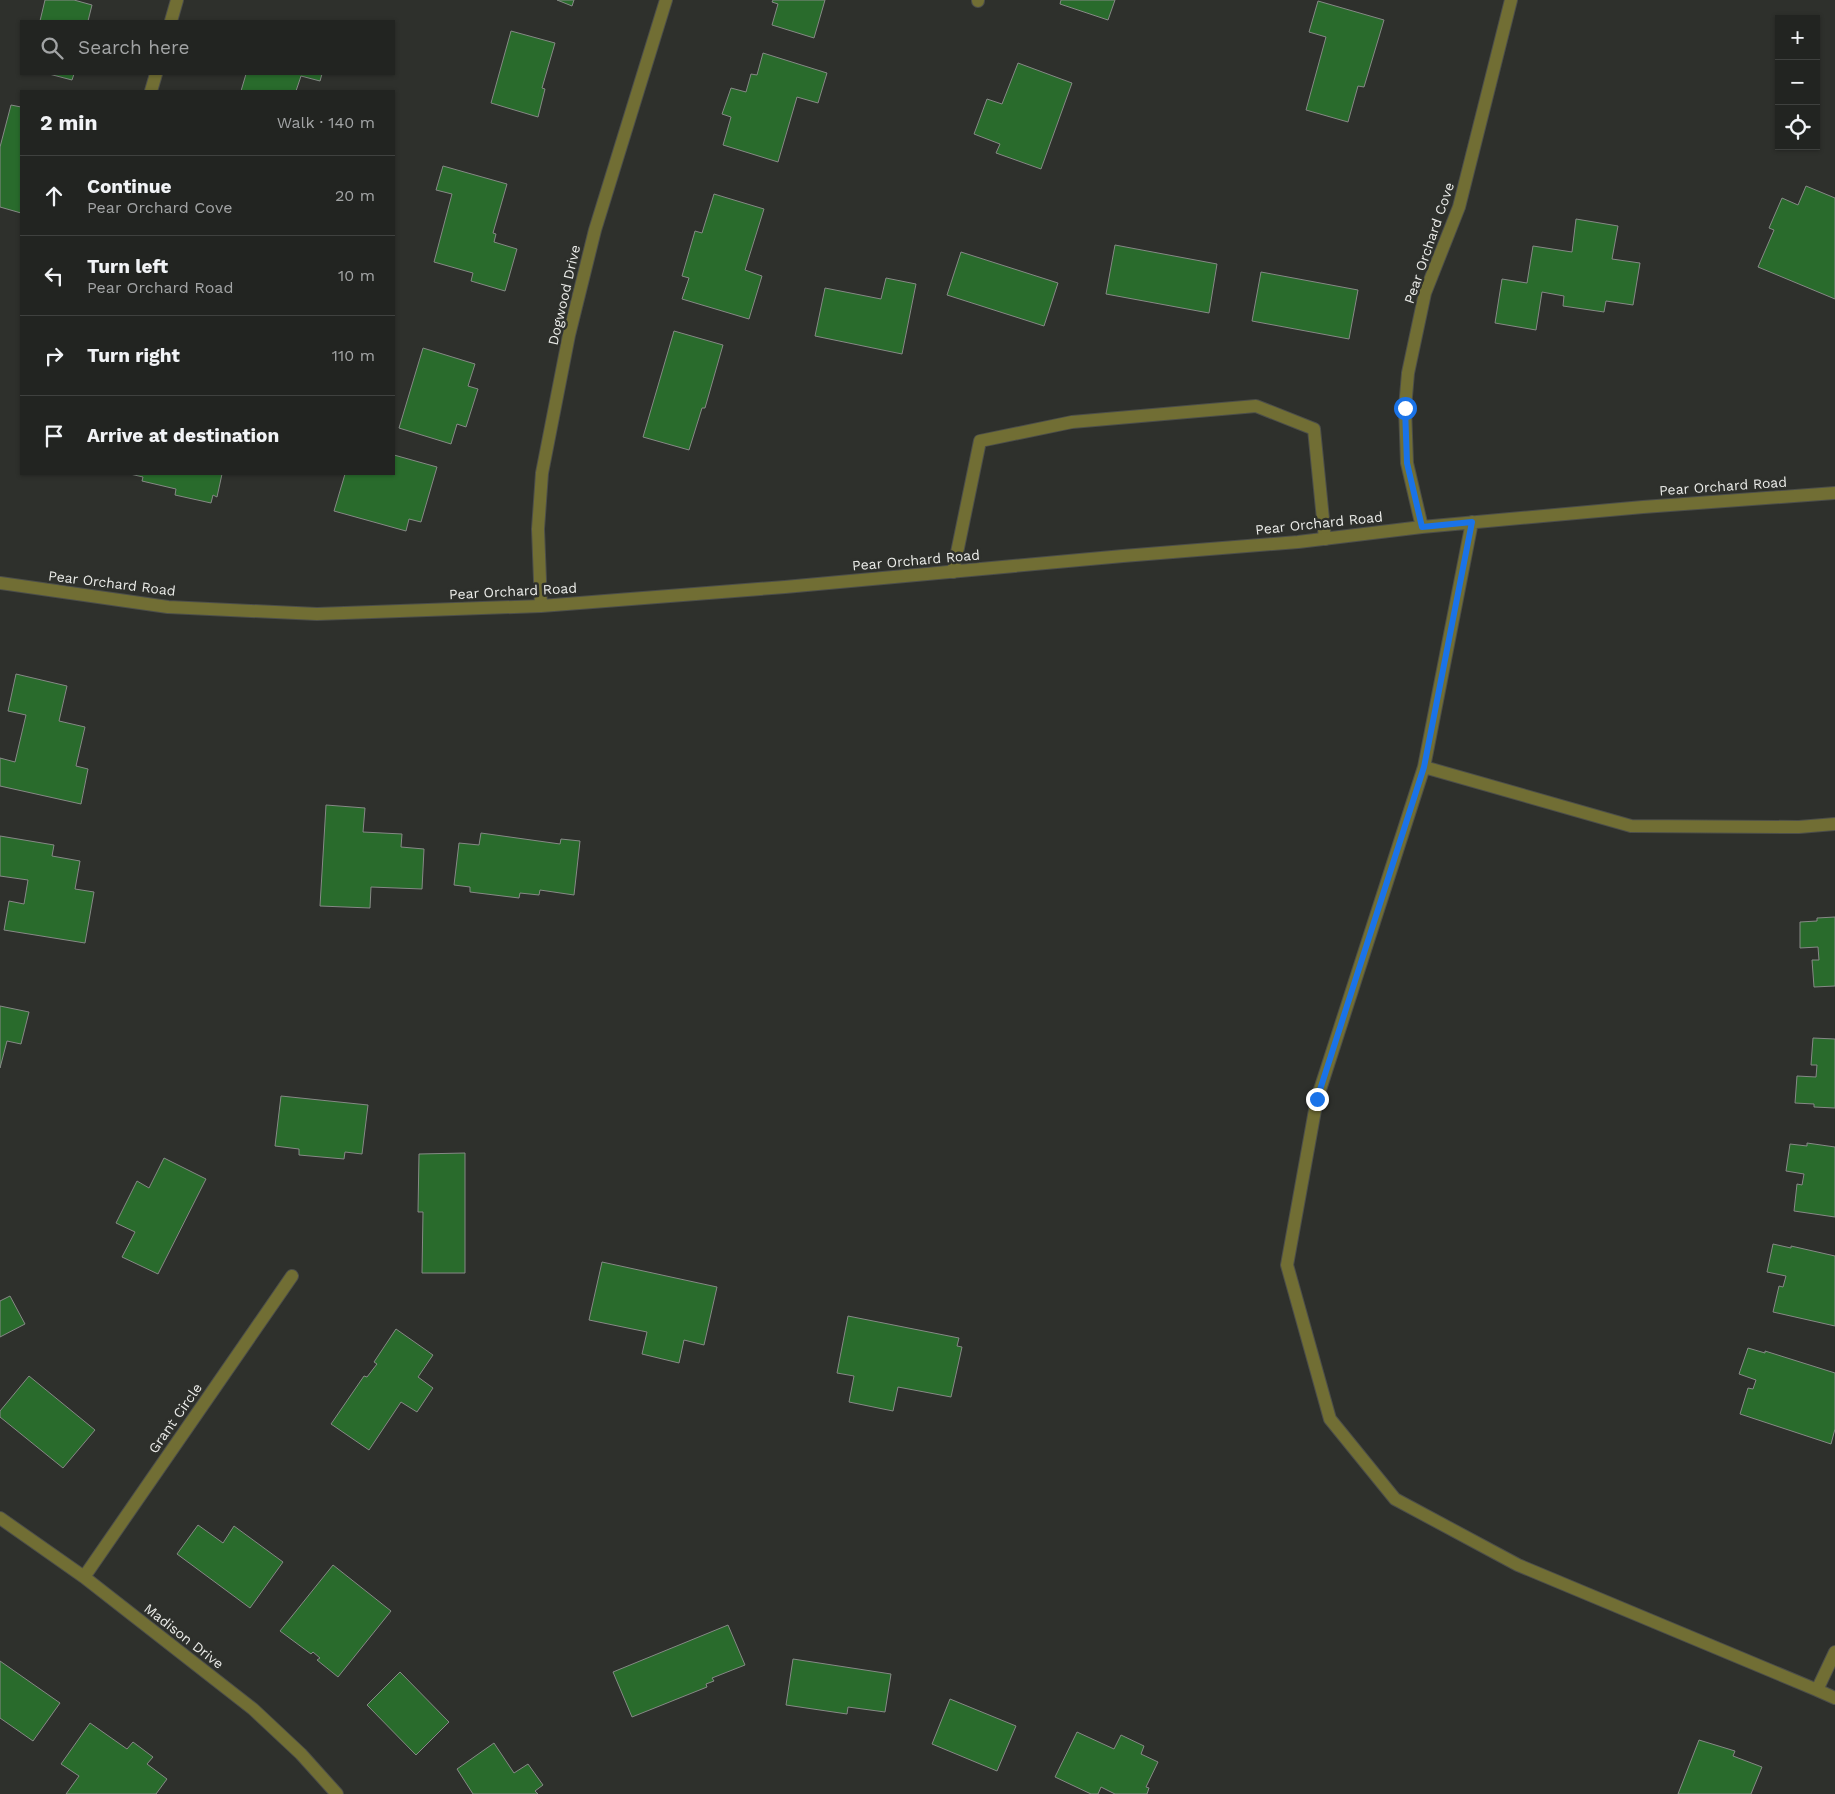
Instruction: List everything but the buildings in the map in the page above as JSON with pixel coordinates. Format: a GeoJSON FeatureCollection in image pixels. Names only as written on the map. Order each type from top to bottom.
{"type":"FeatureCollection","features":[{"type":"Feature","properties":{"kind":"street"},"geometry":{"type":"LineString","coordinates":[[171,20],[177,0]]}},
{"type":"Feature","properties":{"kind":"street","name":"Dogwood Drive"},"geometry":{"type":"LineString","coordinates":[[541,606],[538,529],[542,473],[569,335],[595,230],[666,0]]}},
{"type":"Feature","properties":{"kind":"street","name":"Pear Orchard Cove"},"geometry":{"type":"LineString","coordinates":[[1422,527],[1407,463],[1405,408],[1408,373],[1426,293],[1459,207],[1511,0]]}},
{"type":"Feature","properties":{"kind":"street"},"geometry":{"type":"LineString","coordinates":[[151,90],[156,75]]}},
{"type":"Feature","properties":{"kind":"street"},"geometry":{"type":"LineString","coordinates":[[953,572],[980,441],[1072,422],[1256,406],[1314,429],[1325,539]]}},
{"type":"Feature","properties":{"kind":"street","name":"Pear Orchard Road"},"geometry":{"type":"LineString","coordinates":[[0,583],[168,606],[317,614],[541,606],[785,587],[1325,539],[1422,527],[1643,506],[1835,494]]}},
{"type":"Feature","properties":{"kind":"street"},"geometry":{"type":"LineString","coordinates":[[1472,522],[1424,767],[1317,1099],[1287,1265],[1330,1419],[1395,1499],[1518,1565],[1835,1698]]}},
{"type":"Feature","properties":{"kind":"street"},"geometry":{"type":"LineString","coordinates":[[1424,767],[1631,826],[1799,827],[1835,824]]}},
{"type":"Feature","properties":{"kind":"street","name":"Grant Circle"},"geometry":{"type":"LineString","coordinates":[[84,1578],[292,1276]]}},
{"type":"Feature","properties":{"kind":"street","name":"Madison Drive"},"geometry":{"type":"LineString","coordinates":[[0,1518],[84,1578],[253,1709],[301,1754],[337,1794]]}},
{"type":"Feature","properties":{"kind":"street"},"geometry":{"type":"LineString","coordinates":[[1816,1690],[1835,1652]]}},
{"type":"Feature","properties":{"kind":"route"},"geometry":{"type":"LineString","coordinates":[[1317,1099],[1424,767],[1472,522],[1422,527],[1407,463],[1405,408]]}}]}
